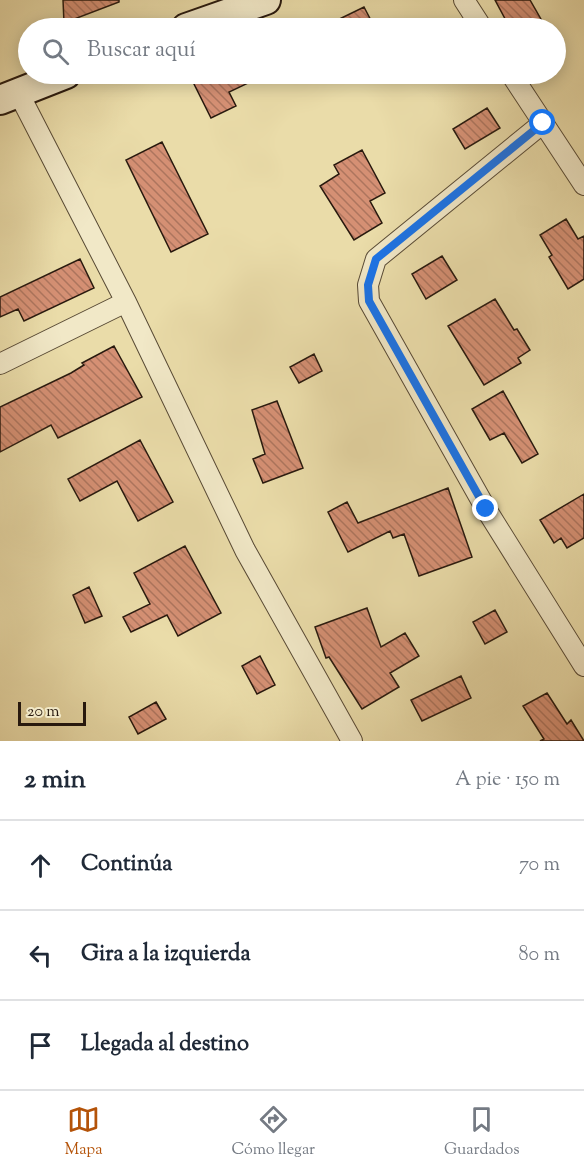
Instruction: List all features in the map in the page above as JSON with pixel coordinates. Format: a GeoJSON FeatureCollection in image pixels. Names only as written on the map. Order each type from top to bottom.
{"type":"FeatureCollection","features":[{"type":"Feature","properties":{"kind":"main road"},"geometry":{"type":"LineString","coordinates":[[215,18],[266,0]]}},
{"type":"Feature","properties":{"kind":"main road"},"geometry":{"type":"LineString","coordinates":[[9,96],[40,84]]}},
{"type":"Feature","properties":{"kind":"street"},"geometry":{"type":"LineString","coordinates":[[464,0],[476,18]]}},
{"type":"Feature","properties":{"kind":"street"},"geometry":{"type":"LineString","coordinates":[[518,84],[584,185]]}},
{"type":"Feature","properties":{"kind":"street"},"geometry":{"type":"LineString","coordinates":[[9,96],[126,302],[245,550],[352,741]]}},
{"type":"Feature","properties":{"kind":"street"},"geometry":{"type":"LineString","coordinates":[[543,123],[376,259],[368,285],[369,301],[486,509],[584,666]]}},
{"type":"Feature","properties":{"kind":"street"},"geometry":{"type":"LineString","coordinates":[[0,364],[126,302]]}},
{"type":"Feature","properties":{"kind":"building"},"geometry":{"type":"Polygon","coordinates":[[[63,0],[119,0],[119,2],[77,18],[64,18],[63,0]]]}},
{"type":"Feature","properties":{"kind":"building"},"geometry":{"type":"Polygon","coordinates":[[[495,0],[530,0],[540,18],[505,18],[495,0]]]}},
{"type":"Feature","properties":{"kind":"building"},"geometry":{"type":"Polygon","coordinates":[[[364,7],[370,18],[341,18],[364,7]]]}},
{"type":"Feature","properties":{"kind":"building"},"geometry":{"type":"Polygon","coordinates":[[[194,84],[246,84],[229,92],[236,106],[211,118],[194,84]]]}},
{"type":"Feature","properties":{"kind":"building"},"geometry":{"type":"Polygon","coordinates":[[[487,108],[500,128],[465,149],[453,129],[487,108]]]}},
{"type":"Feature","properties":{"kind":"building"},"geometry":{"type":"Polygon","coordinates":[[[162,142],[208,234],[171,252],[126,160],[162,142]]]}},
{"type":"Feature","properties":{"kind":"building"},"geometry":{"type":"Polygon","coordinates":[[[362,150],[385,193],[370,201],[382,223],[354,240],[320,186],[339,174],[334,165],[362,150]]]}},
{"type":"Feature","properties":{"kind":"building"},"geometry":{"type":"Polygon","coordinates":[[[566,219],[578,239],[584,236],[584,279],[568,289],[549,257],[552,255],[540,235],[566,219]]]}},
{"type":"Feature","properties":{"kind":"building"},"geometry":{"type":"Polygon","coordinates":[[[442,256],[457,280],[426,299],[412,274],[442,256]]]}},
{"type":"Feature","properties":{"kind":"building"},"geometry":{"type":"Polygon","coordinates":[[[80,259],[94,288],[24,321],[18,309],[0,317],[0,297],[80,259]]]}},
{"type":"Feature","properties":{"kind":"building"},"geometry":{"type":"Polygon","coordinates":[[[495,299],[514,330],[517,329],[530,350],[518,358],[521,363],[484,385],[448,326],[495,299]]]}},
{"type":"Feature","properties":{"kind":"building"},"geometry":{"type":"Polygon","coordinates":[[[114,346],[142,397],[58,438],[51,425],[0,452],[0,407],[71,373],[84,365],[82,363],[114,346]]]}},
{"type":"Feature","properties":{"kind":"building"},"geometry":{"type":"Polygon","coordinates":[[[314,354],[322,371],[299,383],[290,367],[314,354]]]}},
{"type":"Feature","properties":{"kind":"building"},"geometry":{"type":"Polygon","coordinates":[[[503,391],[538,454],[522,463],[504,433],[490,440],[472,409],[503,391]]]}},
{"type":"Feature","properties":{"kind":"building"},"geometry":{"type":"Polygon","coordinates":[[[277,401],[303,468],[263,483],[253,459],[265,454],[252,410],[277,401]]]}},
{"type":"Feature","properties":{"kind":"building"},"geometry":{"type":"Polygon","coordinates":[[[140,440],[173,502],[138,521],[117,481],[80,501],[68,479],[140,440]]]}},
{"type":"Feature","properties":{"kind":"building"},"geometry":{"type":"Polygon","coordinates":[[[448,488],[472,557],[419,576],[404,534],[393,538],[390,531],[348,552],[328,512],[347,502],[358,523],[448,488]]]}},
{"type":"Feature","properties":{"kind":"building"},"geometry":{"type":"Polygon","coordinates":[[[584,494],[584,538],[567,548],[561,538],[554,543],[540,520],[584,494]]]}},
{"type":"Feature","properties":{"kind":"building"},"geometry":{"type":"Polygon","coordinates":[[[185,546],[221,613],[178,636],[167,615],[131,632],[123,617],[150,604],[134,573],[185,546]]]}},
{"type":"Feature","properties":{"kind":"building"},"geometry":{"type":"Polygon","coordinates":[[[89,587],[102,616],[85,623],[73,595],[89,587]]]}},
{"type":"Feature","properties":{"kind":"building"},"geometry":{"type":"Polygon","coordinates":[[[367,608],[381,647],[405,633],[419,656],[390,673],[399,687],[362,709],[329,657],[326,658],[315,627],[367,608]]]}},
{"type":"Feature","properties":{"kind":"building"},"geometry":{"type":"Polygon","coordinates":[[[495,610],[507,632],[485,644],[473,622],[495,610]]]}},
{"type":"Feature","properties":{"kind":"building"},"geometry":{"type":"Polygon","coordinates":[[[260,656],[275,685],[257,694],[242,666],[260,656]]]}},
{"type":"Feature","properties":{"kind":"building"},"geometry":{"type":"Polygon","coordinates":[[[461,676],[471,698],[422,721],[411,700],[461,676]]]}},
{"type":"Feature","properties":{"kind":"building"},"geometry":{"type":"Polygon","coordinates":[[[547,693],[567,724],[571,720],[584,741],[540,741],[544,739],[523,706],[547,693]]]}},
{"type":"Feature","properties":{"kind":"building"},"geometry":{"type":"Polygon","coordinates":[[[156,702],[166,719],[138,734],[129,717],[156,702]]]}},
{"type":"Feature","properties":{"kind":"route"},"geometry":{"type":"LineString","coordinates":[[486,509],[369,301],[368,285],[376,259],[543,123]]}}]}
